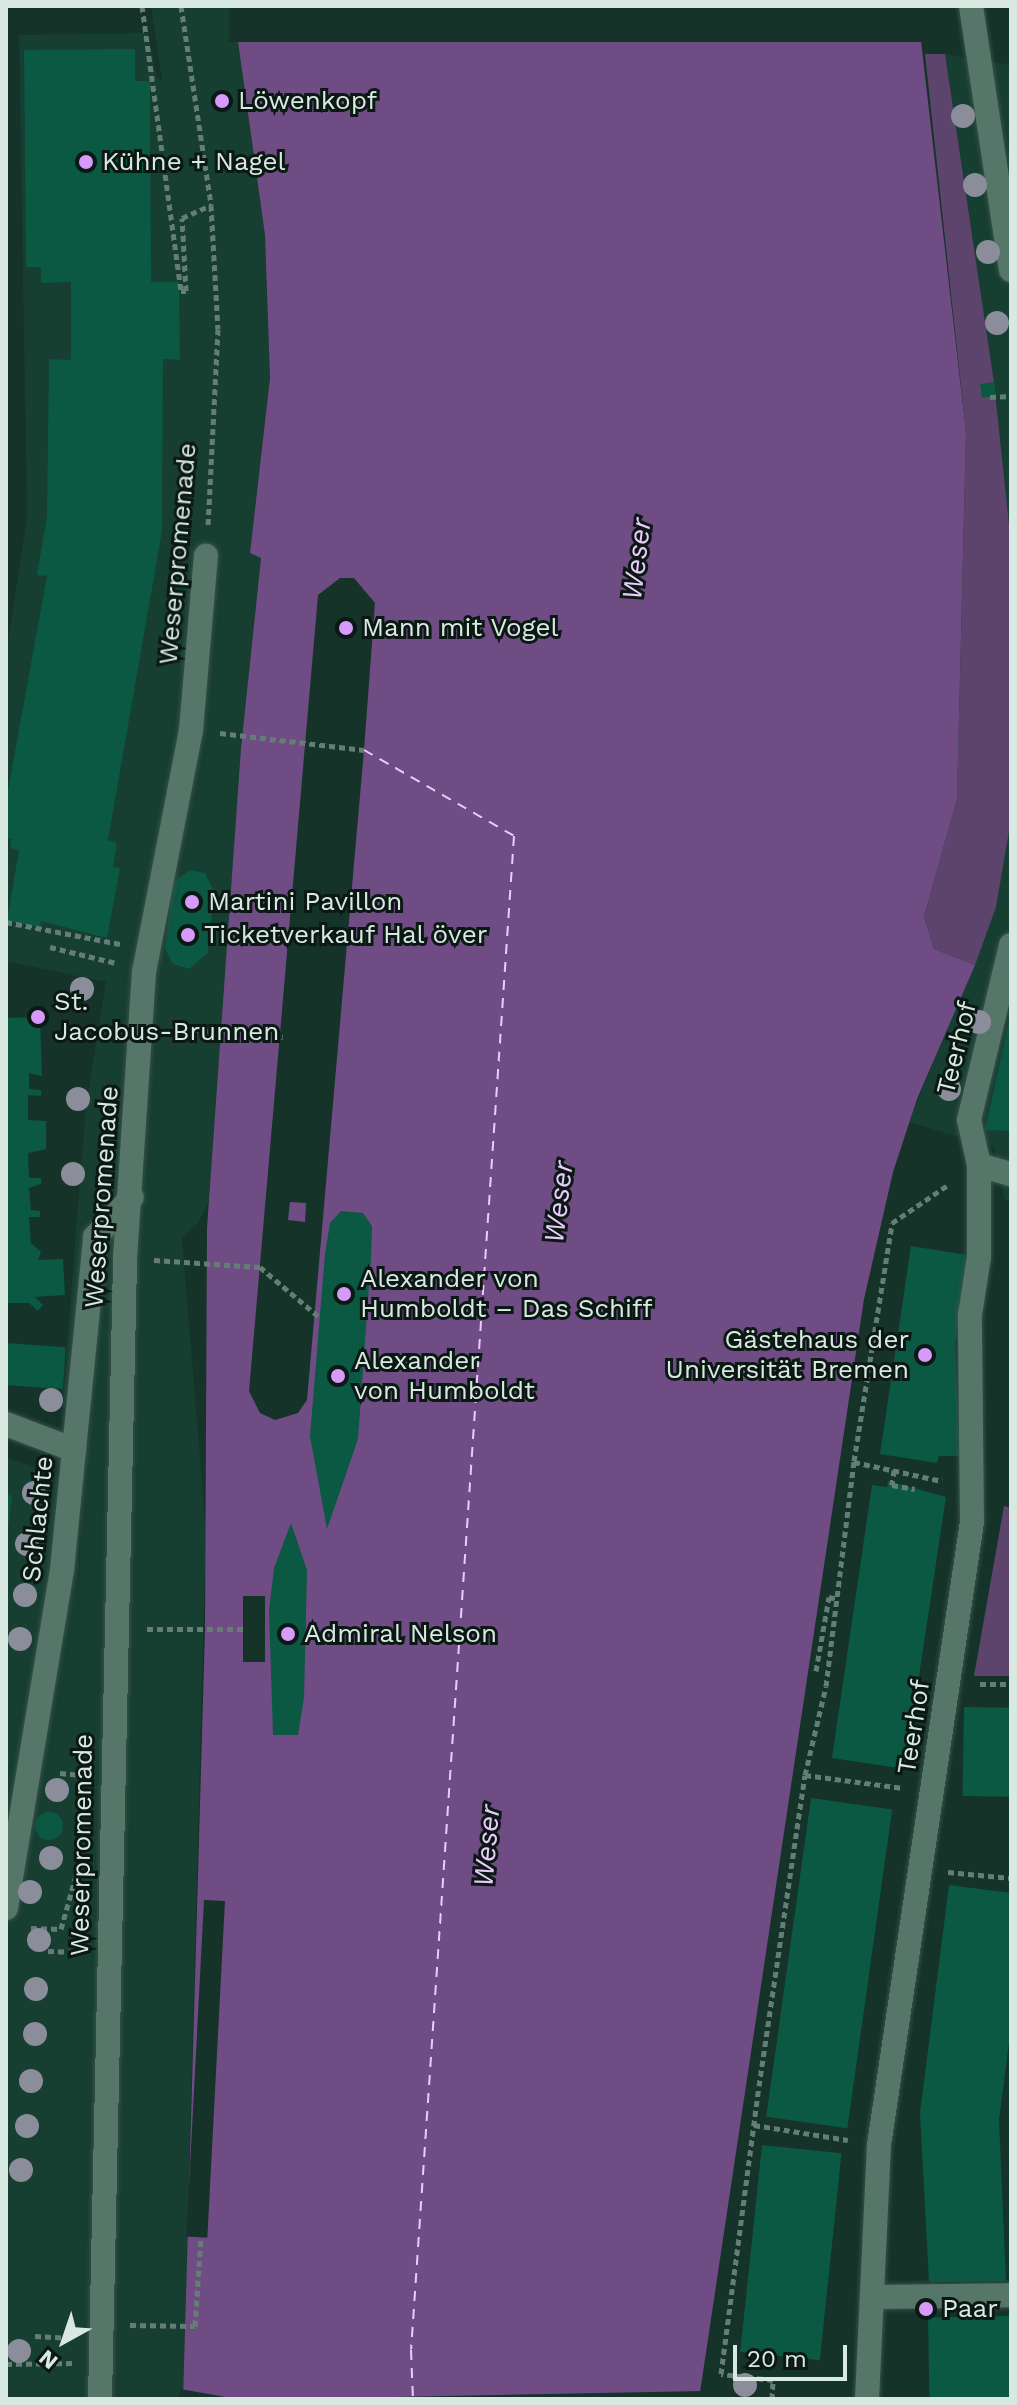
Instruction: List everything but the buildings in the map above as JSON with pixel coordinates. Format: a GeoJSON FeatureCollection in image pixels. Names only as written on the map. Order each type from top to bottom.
{"type":"FeatureCollection","features":[{"type":"Feature","properties":{"kind":"street"},"geometry":{"type":"LineString","coordinates":[[971,6],[1011,270]]}},
{"type":"Feature","properties":{"kind":"street","name":"Weserpromenade"},"geometry":{"type":"LineString","coordinates":[[100,2399],[119,1397],[144,972],[191,730],[206,556]]}},
{"type":"Feature","properties":{"kind":"street","name":"Teerhof"},"geometry":{"type":"LineString","coordinates":[[867,2399],[879,2145],[919,1869],[965,1593],[970,1487],[970,1315],[979,1257],[979,1165],[969,1120],[1011,945]]}},
{"type":"Feature","properties":{"kind":"street"},"geometry":{"type":"LineString","coordinates":[[979,1165],[1011,1174]]}},
{"type":"Feature","properties":{"kind":"street","name":"Schlachte"},"geometry":{"type":"LineString","coordinates":[[6,1908],[62,1570],[95,1237],[132,1197]]}},
{"type":"Feature","properties":{"kind":"street"},"geometry":{"type":"LineString","coordinates":[[6,1424],[74,1450]]}},
{"type":"Feature","properties":{"kind":"street"},"geometry":{"type":"LineString","coordinates":[[873,2297],[1011,2295]]}},
{"type":"Feature","properties":{"kind":"path"},"geometry":{"type":"LineString","coordinates":[[142,6],[181,291],[186,291],[182,218],[211,205]]}},
{"type":"Feature","properties":{"kind":"path","name":"Weserpromenade"},"geometry":{"type":"LineString","coordinates":[[181,6],[211,205],[217,428],[206,556]]}},
{"type":"Feature","properties":{"kind":"path"},"geometry":{"type":"LineString","coordinates":[[990,397],[1011,396]]}},
{"type":"Feature","properties":{"kind":"path"},"geometry":{"type":"LineString","coordinates":[[213,732],[364,750]]}},
{"type":"Feature","properties":{"kind":"path"},"geometry":{"type":"LineString","coordinates":[[6,922],[110,942]]}},
{"type":"Feature","properties":{"kind":"path"},"geometry":{"type":"LineString","coordinates":[[50,947],[109,961]]}},
{"type":"Feature","properties":{"kind":"path"},"geometry":{"type":"LineString","coordinates":[[190,1029],[283,1037]]}},
{"type":"Feature","properties":{"kind":"path"},"geometry":{"type":"LineString","coordinates":[[772,2399],[773,2380],[721,2374],[805,1775],[826,1686],[854,1461],[892,1223],[979,1165]]}},
{"type":"Feature","properties":{"kind":"path"},"geometry":{"type":"LineString","coordinates":[[150,1260],[260,1267],[318,1316]]}},
{"type":"Feature","properties":{"kind":"path"},"geometry":{"type":"LineString","coordinates":[[854,1461],[970,1487]]}},
{"type":"Feature","properties":{"kind":"path"},"geometry":{"type":"LineString","coordinates":[[894,1470],[892,1485],[915,1489]]}},
{"type":"Feature","properties":{"kind":"path"},"geometry":{"type":"LineString","coordinates":[[816,1671],[829,1597],[838,1599]]}},
{"type":"Feature","properties":{"kind":"path"},"geometry":{"type":"LineString","coordinates":[[148,1629],[243,1629]]}},
{"type":"Feature","properties":{"kind":"path"},"geometry":{"type":"LineString","coordinates":[[805,1775],[932,1792]]}},
{"type":"Feature","properties":{"kind":"path"},"geometry":{"type":"LineString","coordinates":[[919,1869],[1011,1878]]}},
{"type":"Feature","properties":{"kind":"path"},"geometry":{"type":"LineString","coordinates":[[20,1933],[33,1927],[61,1929],[68,1899]]}},
{"type":"Feature","properties":{"kind":"path"},"geometry":{"type":"LineString","coordinates":[[48,1951],[85,1952]]}},
{"type":"Feature","properties":{"kind":"path"},"geometry":{"type":"LineString","coordinates":[[754,2125],[879,2145]]}},
{"type":"Feature","properties":{"kind":"path"},"geometry":{"type":"LineString","coordinates":[[126,2325],[195,2326],[201,2237]]}},
{"type":"Feature","properties":{"kind":"path"},"geometry":{"type":"LineString","coordinates":[[35,2336],[84,2338]]}},
{"type":"Feature","properties":{"kind":"path"},"geometry":{"type":"LineString","coordinates":[[6,2364],[85,2362]]}},
{"type":"Feature","properties":{"kind":"shaded area"},"geometry":{"type":"Polygon","coordinates":[[[151,6],[233,6],[265,235],[270,378],[250,553],[261,558],[241,748],[210,1199],[198,1223],[182,1238],[206,1532],[183,2399],[6,2399],[6,1457],[80,1485],[78,1613],[82,1486],[92,1412],[62,1407],[86,1106],[106,982],[6,961],[6,655],[27,517],[19,35],[148,33],[157,78],[162,80],[151,6]]]}},
{"type":"Feature","properties":{"kind":"shaded area"},"geometry":{"type":"Polygon","coordinates":[[[925,54],[945,54],[994,382],[1011,543],[1011,820],[996,907],[975,965],[934,949],[924,917],[957,799],[966,432],[925,54]]]}},
{"type":"Feature","properties":{"kind":"shaded area"},"geometry":{"type":"Polygon","coordinates":[[[945,54],[1011,65],[1011,543],[994,382],[945,54]]]}},
{"type":"Feature","properties":{"kind":"shaded area"},"geometry":{"type":"Polygon","coordinates":[[[1011,820],[1011,1201],[1004,1199],[994,1147],[909,1122],[996,907],[1011,820]]]}},
{"type":"Feature","properties":{"kind":"shaded area"},"geometry":{"type":"Polygon","coordinates":[[[1004,1506],[1011,1508],[1011,1676],[974,1676],[1004,1506]]]}},
{"type":"Feature","properties":{"kind":"water","name":"Weser"},"geometry":{"type":"Polygon","coordinates":[[[233,6],[917,6],[966,432],[957,799],[924,917],[934,949],[975,965],[917,1099],[893,1172],[864,1299],[699,2399],[183,2399],[205,1630],[207,1228],[241,748],[261,558],[250,553],[270,378],[265,235],[233,6]]]}},
{"type":"Feature","properties":{"kind":"pier"},"geometry":{"type":"Polygon","coordinates":[[[229,6],[921,6],[921,42],[229,42],[229,6]]]}},
{"type":"Feature","properties":{"kind":"pier"},"geometry":{"type":"Polygon","coordinates":[[[340,578],[354,578],[375,603],[307,1400],[298,1413],[275,1420],[260,1413],[249,1391],[318,595],[340,578]],[[290,1202],[288,1220],[305,1222],[306,1203],[290,1202]]]}},
{"type":"Feature","properties":{"kind":"pier"},"geometry":{"type":"Polygon","coordinates":[[[243,1596],[265,1596],[265,1662],[243,1662],[243,1596]]]}},
{"type":"Feature","properties":{"kind":"pier"},"geometry":{"type":"Polygon","coordinates":[[[204,1900],[225,1901],[207,2238],[186,2237],[204,1900]]]}},
{"type":"Feature","properties":{"kind":"pier"},"geometry":{"type":"Polygon","coordinates":[[[180,2389],[237,2399],[179,2399],[180,2389]]]}},
{"type":"Feature","properties":{"kind":"pier"},"geometry":{"type":"Polygon","coordinates":[[[704,2391],[703,2399],[290,2399],[704,2391]]]}},
{"type":"Feature","properties":{"kind":"ferry route"},"geometry":{"type":"LineString","coordinates":[[364,750],[514,836],[411,2350],[413,2399]]}},
{"type":"Feature","properties":{"kind":"place","name":"Löwenkopf"},"geometry":{"type":"Point","coordinates":[222,101]}},
{"type":"Feature","properties":{"kind":"place","name":"Kühne + Nagel"},"geometry":{"type":"Point","coordinates":[86,162]}},
{"type":"Feature","properties":{"kind":"place","name":"Mann mit Vogel"},"geometry":{"type":"Point","coordinates":[346,628]}},
{"type":"Feature","properties":{"kind":"place","name":"Martini Pavillon"},"geometry":{"type":"Point","coordinates":[192,902]}},
{"type":"Feature","properties":{"kind":"place","name":"Ticketverkauf Hal över"},"geometry":{"type":"Point","coordinates":[188,935]}},
{"type":"Feature","properties":{"kind":"place","name":"St. Jacobus-Brunnen"},"geometry":{"type":"Point","coordinates":[38,1017]}},
{"type":"Feature","properties":{"kind":"place","name":"Alexander von Humboldt – Das Schiff"},"geometry":{"type":"Point","coordinates":[344,1294]}},
{"type":"Feature","properties":{"kind":"place","name":"Gästehaus der Universität Bremen"},"geometry":{"type":"Point","coordinates":[925,1355]}},
{"type":"Feature","properties":{"kind":"place","name":"Alexander von Humboldt"},"geometry":{"type":"Point","coordinates":[338,1376]}},
{"type":"Feature","properties":{"kind":"place","name":"Admiral Nelson"},"geometry":{"type":"Point","coordinates":[288,1634]}},
{"type":"Feature","properties":{"kind":"place","name":"Paar"},"geometry":{"type":"Point","coordinates":[926,2309]}}]}
